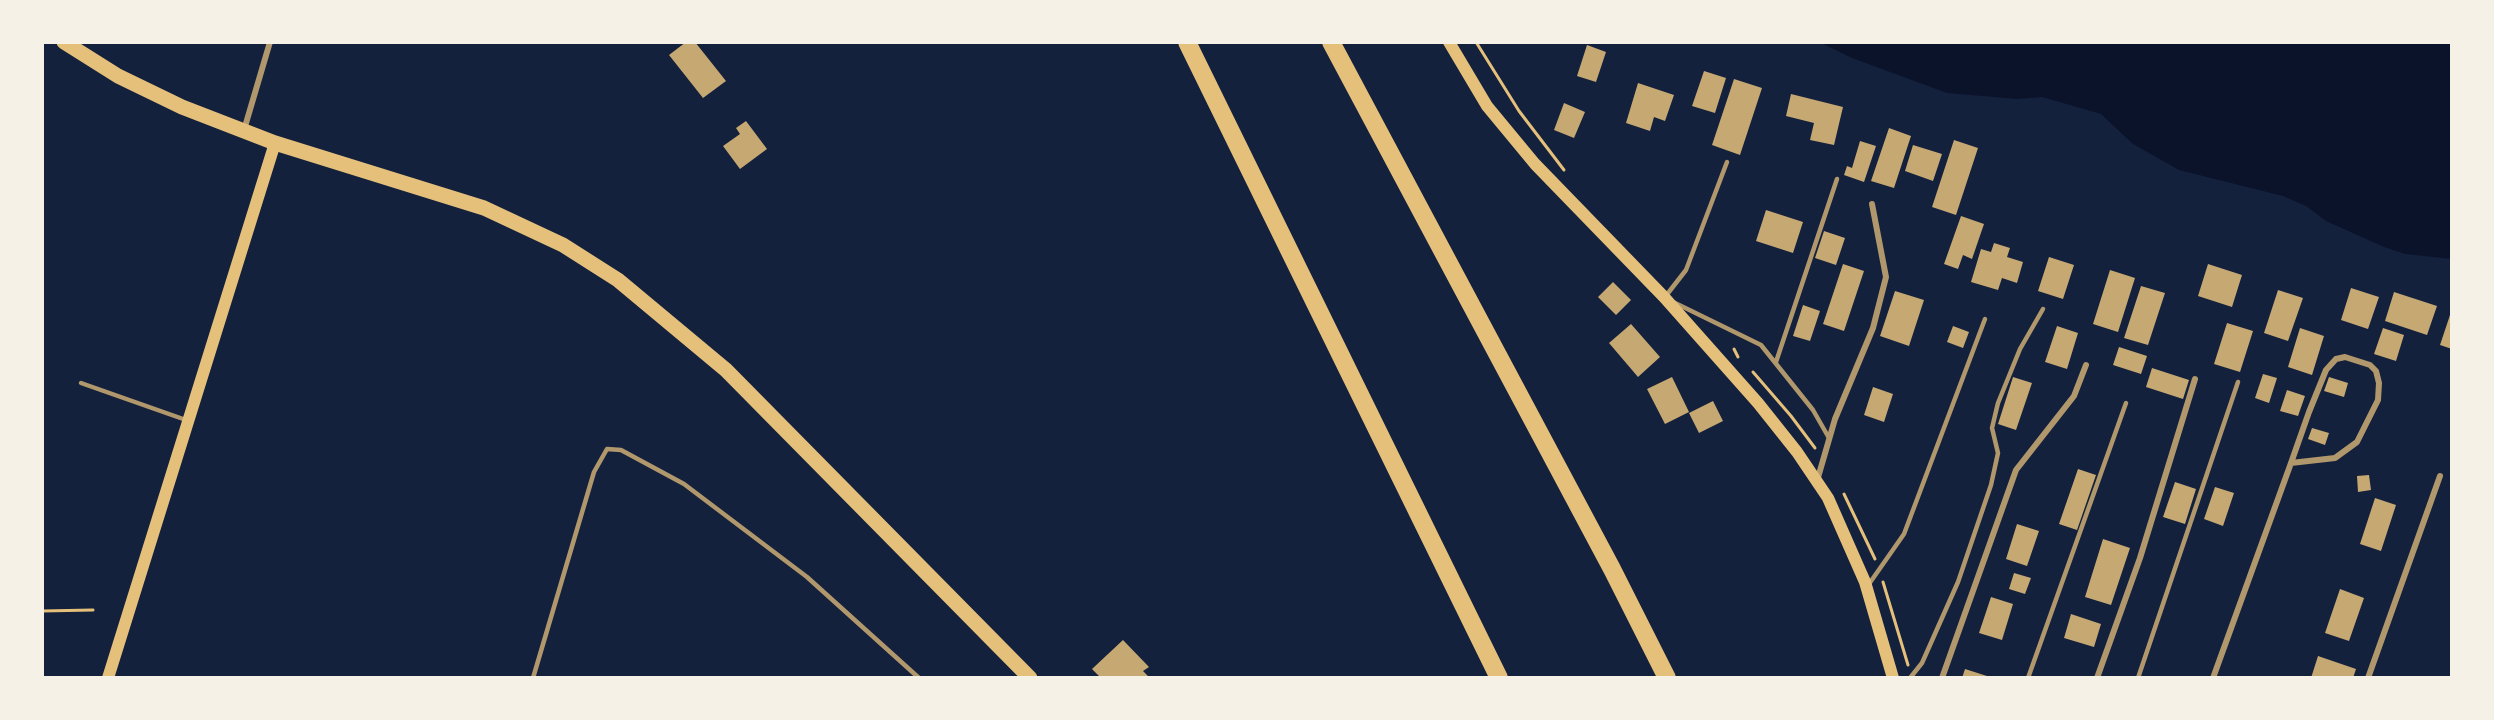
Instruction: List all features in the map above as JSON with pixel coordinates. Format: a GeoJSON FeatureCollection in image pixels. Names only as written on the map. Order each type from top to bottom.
{"type":"FeatureCollection","features":[{"type":"Feature","properties":{"kind":"highway"},"geometry":{"type":"LineString","coordinates":[[1187,42],[1499,678]]}},
{"type":"Feature","properties":{"kind":"highway"},"geometry":{"type":"LineString","coordinates":[[1331,42],[1607,558],[1668,678]]}},
{"type":"Feature","properties":{"kind":"main road"},"geometry":{"type":"LineString","coordinates":[[64,42],[135,85],[243,131],[484,208],[563,245],[618,280],[726,370],[1029,678]]}},
{"type":"Feature","properties":{"kind":"main road"},"geometry":{"type":"LineString","coordinates":[[1449,42],[1487,106],[1535,164],[1664,297],[1758,403],[1817,482],[1828,498],[1867,587],[1893,678]]}},
{"type":"Feature","properties":{"kind":"main road"},"geometry":{"type":"LineString","coordinates":[[108,678],[275,143]]}},
{"type":"Feature","properties":{"kind":"street"},"geometry":{"type":"LineString","coordinates":[[243,131],[270,42]]}},
{"type":"Feature","properties":{"kind":"street"},"geometry":{"type":"LineString","coordinates":[[1817,482],[1829,438],[1873,328],[1886,277],[1872,204]]}},
{"type":"Feature","properties":{"kind":"street"},"geometry":{"type":"LineString","coordinates":[[2213,678],[2291,463],[2326,370],[2337,359],[2344,357],[2370,365],[2376,371],[2379,383],[2378,400],[2357,442],[2335,458],[2291,463]]}},
{"type":"Feature","properties":{"kind":"street"},"geometry":{"type":"LineString","coordinates":[[1942,678],[2016,470],[2074,396],[2086,365]]}},
{"type":"Feature","properties":{"kind":"street"},"geometry":{"type":"LineString","coordinates":[[2097,678],[2140,558],[2195,379]]}},
{"type":"Feature","properties":{"kind":"street"},"geometry":{"type":"LineString","coordinates":[[2368,678],[2440,476]]}},
{"type":"Feature","properties":{"kind":"lane"},"geometry":{"type":"LineString","coordinates":[[1727,162],[1686,270],[1664,297],[1761,345],[1814,410],[1829,438]]}},
{"type":"Feature","properties":{"kind":"lane"},"geometry":{"type":"LineString","coordinates":[[1776,362],[1837,179]]}},
{"type":"Feature","properties":{"kind":"lane"},"geometry":{"type":"LineString","coordinates":[[1910,678],[1922,663],[1958,582],[1991,485],[1998,453],[1992,428],[1998,403],[2020,349],[2043,309]]}},
{"type":"Feature","properties":{"kind":"lane"},"geometry":{"type":"LineString","coordinates":[[1867,587],[1904,534],[1985,318]]}},
{"type":"Feature","properties":{"kind":"lane"},"geometry":{"type":"LineString","coordinates":[[2138,678],[2238,382]]}},
{"type":"Feature","properties":{"kind":"lane"},"geometry":{"type":"LineString","coordinates":[[81,383],[188,421]]}},
{"type":"Feature","properties":{"kind":"lane"},"geometry":{"type":"LineString","coordinates":[[2028,678],[2126,403]]}},
{"type":"Feature","properties":{"kind":"lane"},"geometry":{"type":"LineString","coordinates":[[533,678],[594,472],[607,449],[621,450],[684,484],[807,577],[919,678]]}},
{"type":"Feature","properties":{"kind":"path"},"geometry":{"type":"LineString","coordinates":[[1476,42],[1519,111],[1564,171]]}},
{"type":"Feature","properties":{"kind":"path"},"geometry":{"type":"LineString","coordinates":[[42,611],[93,610]]}},
{"type":"Feature","properties":{"kind":"water"},"geometry":{"type":"Polygon","coordinates":[[[1819,42],[2452,42],[2452,259],[2405,254],[2326,221],[2306,206],[2283,196],[2179,170],[2133,144],[2101,114],[2042,97],[2017,99],[1947,93],[1852,58],[1819,42]]]}},
{"type":"Feature","properties":{"kind":"building"},"geometry":{"type":"Polygon","coordinates":[[[686,42],[695,42],[726,81],[703,98],[669,55],[686,42]]]}},
{"type":"Feature","properties":{"kind":"building"},"geometry":{"type":"Polygon","coordinates":[[[1587,45],[1606,52],[1596,82],[1577,76],[1587,45]]]}},
{"type":"Feature","properties":{"kind":"building"},"geometry":{"type":"Polygon","coordinates":[[[1704,71],[1726,78],[1715,113],[1692,106],[1704,71]]]}},
{"type":"Feature","properties":{"kind":"building"},"geometry":{"type":"Polygon","coordinates":[[[1734,79],[1762,88],[1740,155],[1712,145],[1734,79]]]}},
{"type":"Feature","properties":{"kind":"building"},"geometry":{"type":"Polygon","coordinates":[[[1638,83],[1674,95],[1665,121],[1654,117],[1650,131],[1626,123],[1638,83]]]}},
{"type":"Feature","properties":{"kind":"building"},"geometry":{"type":"Polygon","coordinates":[[[1791,94],[1843,107],[1834,145],[1810,140],[1814,123],[1786,116],[1791,94]]]}},
{"type":"Feature","properties":{"kind":"building"},"geometry":{"type":"Polygon","coordinates":[[[1564,103],[1585,112],[1574,138],[1554,130],[1564,103]]]}},
{"type":"Feature","properties":{"kind":"building"},"geometry":{"type":"Polygon","coordinates":[[[746,121],[767,149],[740,169],[723,146],[740,134],[736,128],[746,121]]]}},
{"type":"Feature","properties":{"kind":"building"},"geometry":{"type":"Polygon","coordinates":[[[1889,128],[1911,136],[1894,188],[1871,181],[1889,128]]]}},
{"type":"Feature","properties":{"kind":"building"},"geometry":{"type":"Polygon","coordinates":[[[1954,140],[1978,148],[1956,215],[1932,207],[1954,140]]]}},
{"type":"Feature","properties":{"kind":"building"},"geometry":{"type":"Polygon","coordinates":[[[1860,141],[1876,146],[1864,182],[1844,175],[1847,166],[1852,168],[1860,141]]]}},
{"type":"Feature","properties":{"kind":"building"},"geometry":{"type":"Polygon","coordinates":[[[1913,145],[1942,154],[1933,181],[1905,171],[1913,145]]]}},
{"type":"Feature","properties":{"kind":"building"},"geometry":{"type":"Polygon","coordinates":[[[1766,210],[1803,222],[1793,253],[1756,241],[1766,210]]]}},
{"type":"Feature","properties":{"kind":"building"},"geometry":{"type":"Polygon","coordinates":[[[1961,216],[1984,224],[1972,259],[1963,255],[1958,269],[1944,264],[1961,216]]]}},
{"type":"Feature","properties":{"kind":"building"},"geometry":{"type":"Polygon","coordinates":[[[1824,231],[1845,238],[1836,265],[1815,258],[1824,231]]]}},
{"type":"Feature","properties":{"kind":"building"},"geometry":{"type":"Polygon","coordinates":[[[1994,243],[2010,248],[2007,257],[2023,262],[2017,283],[2002,278],[1998,290],[1971,282],[1981,249],[1991,252],[1994,243]]]}},
{"type":"Feature","properties":{"kind":"building"},"geometry":{"type":"Polygon","coordinates":[[[2049,257],[2074,265],[2063,299],[2038,291],[2049,257]]]}},
{"type":"Feature","properties":{"kind":"building"},"geometry":{"type":"Polygon","coordinates":[[[1843,264],[1864,271],[1844,331],[1823,324],[1843,264]]]}},
{"type":"Feature","properties":{"kind":"building"},"geometry":{"type":"Polygon","coordinates":[[[2208,264],[2242,275],[2232,307],[2198,296],[2208,264]]]}},
{"type":"Feature","properties":{"kind":"building"},"geometry":{"type":"Polygon","coordinates":[[[2110,270],[2135,278],[2118,332],[2093,324],[2110,270]]]}},
{"type":"Feature","properties":{"kind":"building"},"geometry":{"type":"Polygon","coordinates":[[[1613,282],[1631,300],[1616,315],[1598,297],[1613,282]]]}},
{"type":"Feature","properties":{"kind":"building"},"geometry":{"type":"Polygon","coordinates":[[[2141,286],[2165,293],[2148,345],[2124,338],[2141,286]]]}},
{"type":"Feature","properties":{"kind":"building"},"geometry":{"type":"Polygon","coordinates":[[[2351,288],[2379,297],[2368,329],[2341,320],[2351,288]]]}},
{"type":"Feature","properties":{"kind":"building"},"geometry":{"type":"Polygon","coordinates":[[[2278,290],[2303,298],[2288,341],[2264,333],[2278,290]]]}},
{"type":"Feature","properties":{"kind":"building"},"geometry":{"type":"Polygon","coordinates":[[[1895,291],[1924,300],[1909,346],[1880,336],[1895,291]]]}},
{"type":"Feature","properties":{"kind":"building"},"geometry":{"type":"Polygon","coordinates":[[[2394,292],[2437,306],[2427,335],[2385,321],[2394,292]]]}},
{"type":"Feature","properties":{"kind":"building"},"geometry":{"type":"Polygon","coordinates":[[[1803,305],[1820,311],[1810,341],[1793,336],[1803,305]]]}},
{"type":"Feature","properties":{"kind":"building"},"geometry":{"type":"Polygon","coordinates":[[[2450,315],[2452,316],[2452,349],[2440,345],[2450,315]]]}},
{"type":"Feature","properties":{"kind":"building"},"geometry":{"type":"Polygon","coordinates":[[[2227,323],[2253,331],[2240,372],[2214,364],[2227,323]]]}},
{"type":"Feature","properties":{"kind":"building"},"geometry":{"type":"Polygon","coordinates":[[[1631,324],[1660,357],[1638,377],[1609,343],[1631,324]]]}},
{"type":"Feature","properties":{"kind":"building"},"geometry":{"type":"Polygon","coordinates":[[[1953,326],[1969,332],[1963,348],[1947,342],[1953,326]]]}},
{"type":"Feature","properties":{"kind":"building"},"geometry":{"type":"Polygon","coordinates":[[[2057,326],[2078,333],[2067,369],[2045,362],[2057,326]]]}},
{"type":"Feature","properties":{"kind":"building"},"geometry":{"type":"Polygon","coordinates":[[[2300,328],[2324,336],[2312,375],[2288,367],[2300,328]]]}},
{"type":"Feature","properties":{"kind":"building"},"geometry":{"type":"Polygon","coordinates":[[[2383,328],[2404,335],[2396,361],[2374,354],[2383,328]]]}},
{"type":"Feature","properties":{"kind":"building"},"geometry":{"type":"Polygon","coordinates":[[[2119,347],[2147,356],[2141,374],[2113,365],[2119,347]]]}},
{"type":"Feature","properties":{"kind":"building"},"geometry":{"type":"Polygon","coordinates":[[[2152,368],[2189,380],[2183,399],[2146,387],[2152,368]]]}},
{"type":"Feature","properties":{"kind":"building"},"geometry":{"type":"Polygon","coordinates":[[[2263,374],[2277,378],[2269,403],[2255,398],[2263,374]]]}},
{"type":"Feature","properties":{"kind":"building"},"geometry":{"type":"Polygon","coordinates":[[[1672,377],[1689,412],[1665,424],[1647,389],[1672,377]]]}},
{"type":"Feature","properties":{"kind":"building"},"geometry":{"type":"Polygon","coordinates":[[[2013,377],[2032,383],[2016,430],[1998,424],[2013,377]]]}},
{"type":"Feature","properties":{"kind":"building"},"geometry":{"type":"Polygon","coordinates":[[[2329,377],[2348,383],[2344,397],[2324,391],[2329,377]]]}},
{"type":"Feature","properties":{"kind":"building"},"geometry":{"type":"Polygon","coordinates":[[[1873,387],[1893,394],[1884,422],[1864,415],[1873,387]]]}},
{"type":"Feature","properties":{"kind":"building"},"geometry":{"type":"Polygon","coordinates":[[[2287,390],[2305,396],[2298,416],[2280,411],[2287,390]]]}},
{"type":"Feature","properties":{"kind":"building"},"geometry":{"type":"Polygon","coordinates":[[[1713,401],[1723,421],[1699,433],[1689,413],[1713,401]]]}},
{"type":"Feature","properties":{"kind":"building"},"geometry":{"type":"Polygon","coordinates":[[[2312,428],[2329,433],[2325,445],[2308,439],[2312,428]]]}},
{"type":"Feature","properties":{"kind":"building"},"geometry":{"type":"Polygon","coordinates":[[[2078,469],[2096,475],[2077,530],[2059,524],[2078,469]]]}},
{"type":"Feature","properties":{"kind":"building"},"geometry":{"type":"Polygon","coordinates":[[[2369,475],[2371,490],[2358,492],[2357,476],[2369,475]]]}},
{"type":"Feature","properties":{"kind":"building"},"geometry":{"type":"Polygon","coordinates":[[[2175,482],[2196,489],[2185,524],[2163,517],[2175,482]]]}},
{"type":"Feature","properties":{"kind":"building"},"geometry":{"type":"Polygon","coordinates":[[[2215,487],[2234,493],[2223,526],[2204,519],[2215,487]]]}},
{"type":"Feature","properties":{"kind":"building"},"geometry":{"type":"Polygon","coordinates":[[[2375,498],[2396,505],[2381,551],[2360,544],[2375,498]]]}},
{"type":"Feature","properties":{"kind":"building"},"geometry":{"type":"Polygon","coordinates":[[[2017,524],[2039,531],[2027,566],[2006,559],[2017,524]]]}},
{"type":"Feature","properties":{"kind":"building"},"geometry":{"type":"Polygon","coordinates":[[[2103,539],[2130,548],[2111,605],[2085,597],[2103,539]]]}},
{"type":"Feature","properties":{"kind":"building"},"geometry":{"type":"Polygon","coordinates":[[[2014,573],[2031,578],[2025,594],[2009,589],[2014,573]]]}},
{"type":"Feature","properties":{"kind":"building"},"geometry":{"type":"Polygon","coordinates":[[[2340,589],[2364,598],[2349,641],[2325,633],[2340,589]]]}},
{"type":"Feature","properties":{"kind":"building"},"geometry":{"type":"Polygon","coordinates":[[[1991,597],[2013,604],[2002,640],[1979,633],[1991,597]]]}},
{"type":"Feature","properties":{"kind":"building"},"geometry":{"type":"Polygon","coordinates":[[[2071,614],[2101,624],[2094,647],[2064,638],[2071,614]]]}},
{"type":"Feature","properties":{"kind":"building"},"geometry":{"type":"Polygon","coordinates":[[[1123,640],[1149,667],[1143,671],[1150,678],[1101,678],[1092,669],[1123,640]]]}},
{"type":"Feature","properties":{"kind":"building"},"geometry":{"type":"Polygon","coordinates":[[[2318,656],[2356,669],[2353,678],[2311,678],[2318,656]]]}},
{"type":"Feature","properties":{"kind":"building"},"geometry":{"type":"Polygon","coordinates":[[[1965,669],[1987,676],[1986,678],[1962,678],[1965,669]]]}}]}
